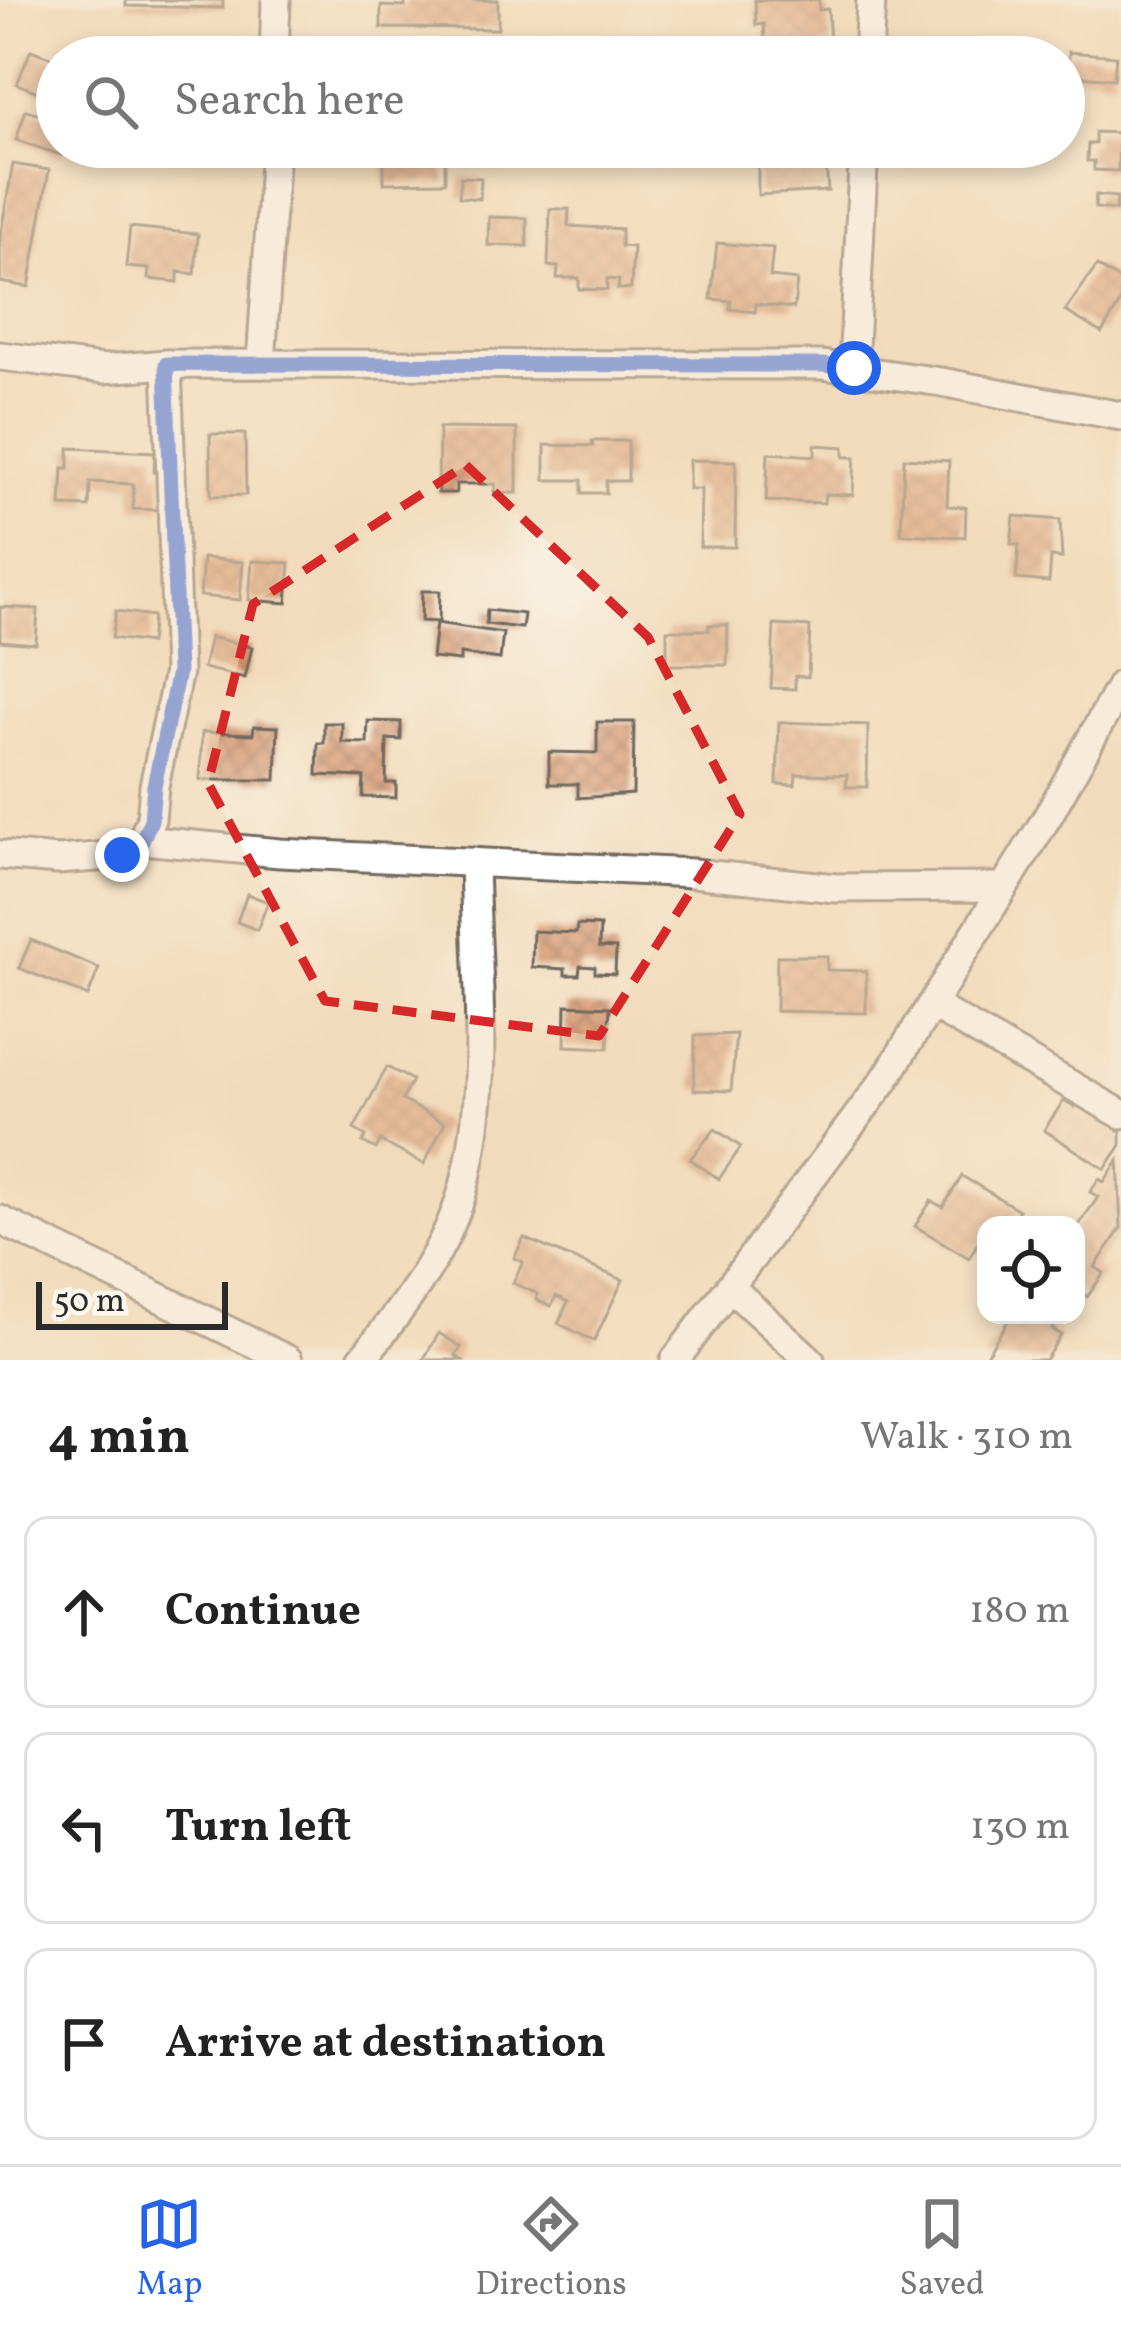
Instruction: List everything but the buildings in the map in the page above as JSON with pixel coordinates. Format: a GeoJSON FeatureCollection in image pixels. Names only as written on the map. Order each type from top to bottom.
{"type":"FeatureCollection","features":[{"type":"Feature","properties":{"kind":"street"},"geometry":{"type":"LineString","coordinates":[[275,36],[276,0]]}},
{"type":"Feature","properties":{"kind":"street"},"geometry":{"type":"LineString","coordinates":[[869,36],[871,0]]}},
{"type":"Feature","properties":{"kind":"street"},"geometry":{"type":"LineString","coordinates":[[261,364],[272,168]]}},
{"type":"Feature","properties":{"kind":"street"},"geometry":{"type":"LineString","coordinates":[[854,368],[863,168]]}},
{"type":"Feature","properties":{"kind":"street"},"geometry":{"type":"LineString","coordinates":[[0,356],[104,369],[166,364],[822,365],[1121,416]]}},
{"type":"Feature","properties":{"kind":"street"},"geometry":{"type":"LineString","coordinates":[[0,855],[58,860],[122,855],[142,841],[151,820],[178,672],[166,364]]}},
{"type":"Feature","properties":{"kind":"street"},"geometry":{"type":"LineString","coordinates":[[675,1360],[886,1078],[1121,686]]}},
{"type":"Feature","properties":{"kind":"street"},"geometry":{"type":"LineString","coordinates":[[142,841],[280,853],[693,873],[836,888],[1004,887]]}},
{"type":"Feature","properties":{"kind":"street"},"geometry":{"type":"LineString","coordinates":[[361,1360],[427,1271],[464,1187],[478,1096],[474,862]]}},
{"type":"Feature","properties":{"kind":"street"},"geometry":{"type":"LineString","coordinates":[[932,1005],[1121,1114]]}},
{"type":"Feature","properties":{"kind":"street"},"geometry":{"type":"LineString","coordinates":[[0,1220],[288,1360]]}},
{"type":"Feature","properties":{"kind":"street"},"geometry":{"type":"LineString","coordinates":[[731,1288],[810,1360]]}},
{"type":"Feature","properties":{"kind":"highlighted area"},"geometry":{"type":"Polygon","coordinates":[[[466,465],[648,637],[740,814],[599,1036],[325,1001],[208,783],[253,604],[466,465]]]}},
{"type":"Feature","properties":{"kind":"route"},"geometry":{"type":"LineString","coordinates":[[122,855],[142,841],[151,820],[178,672],[166,364],[854,368]]}}]}
